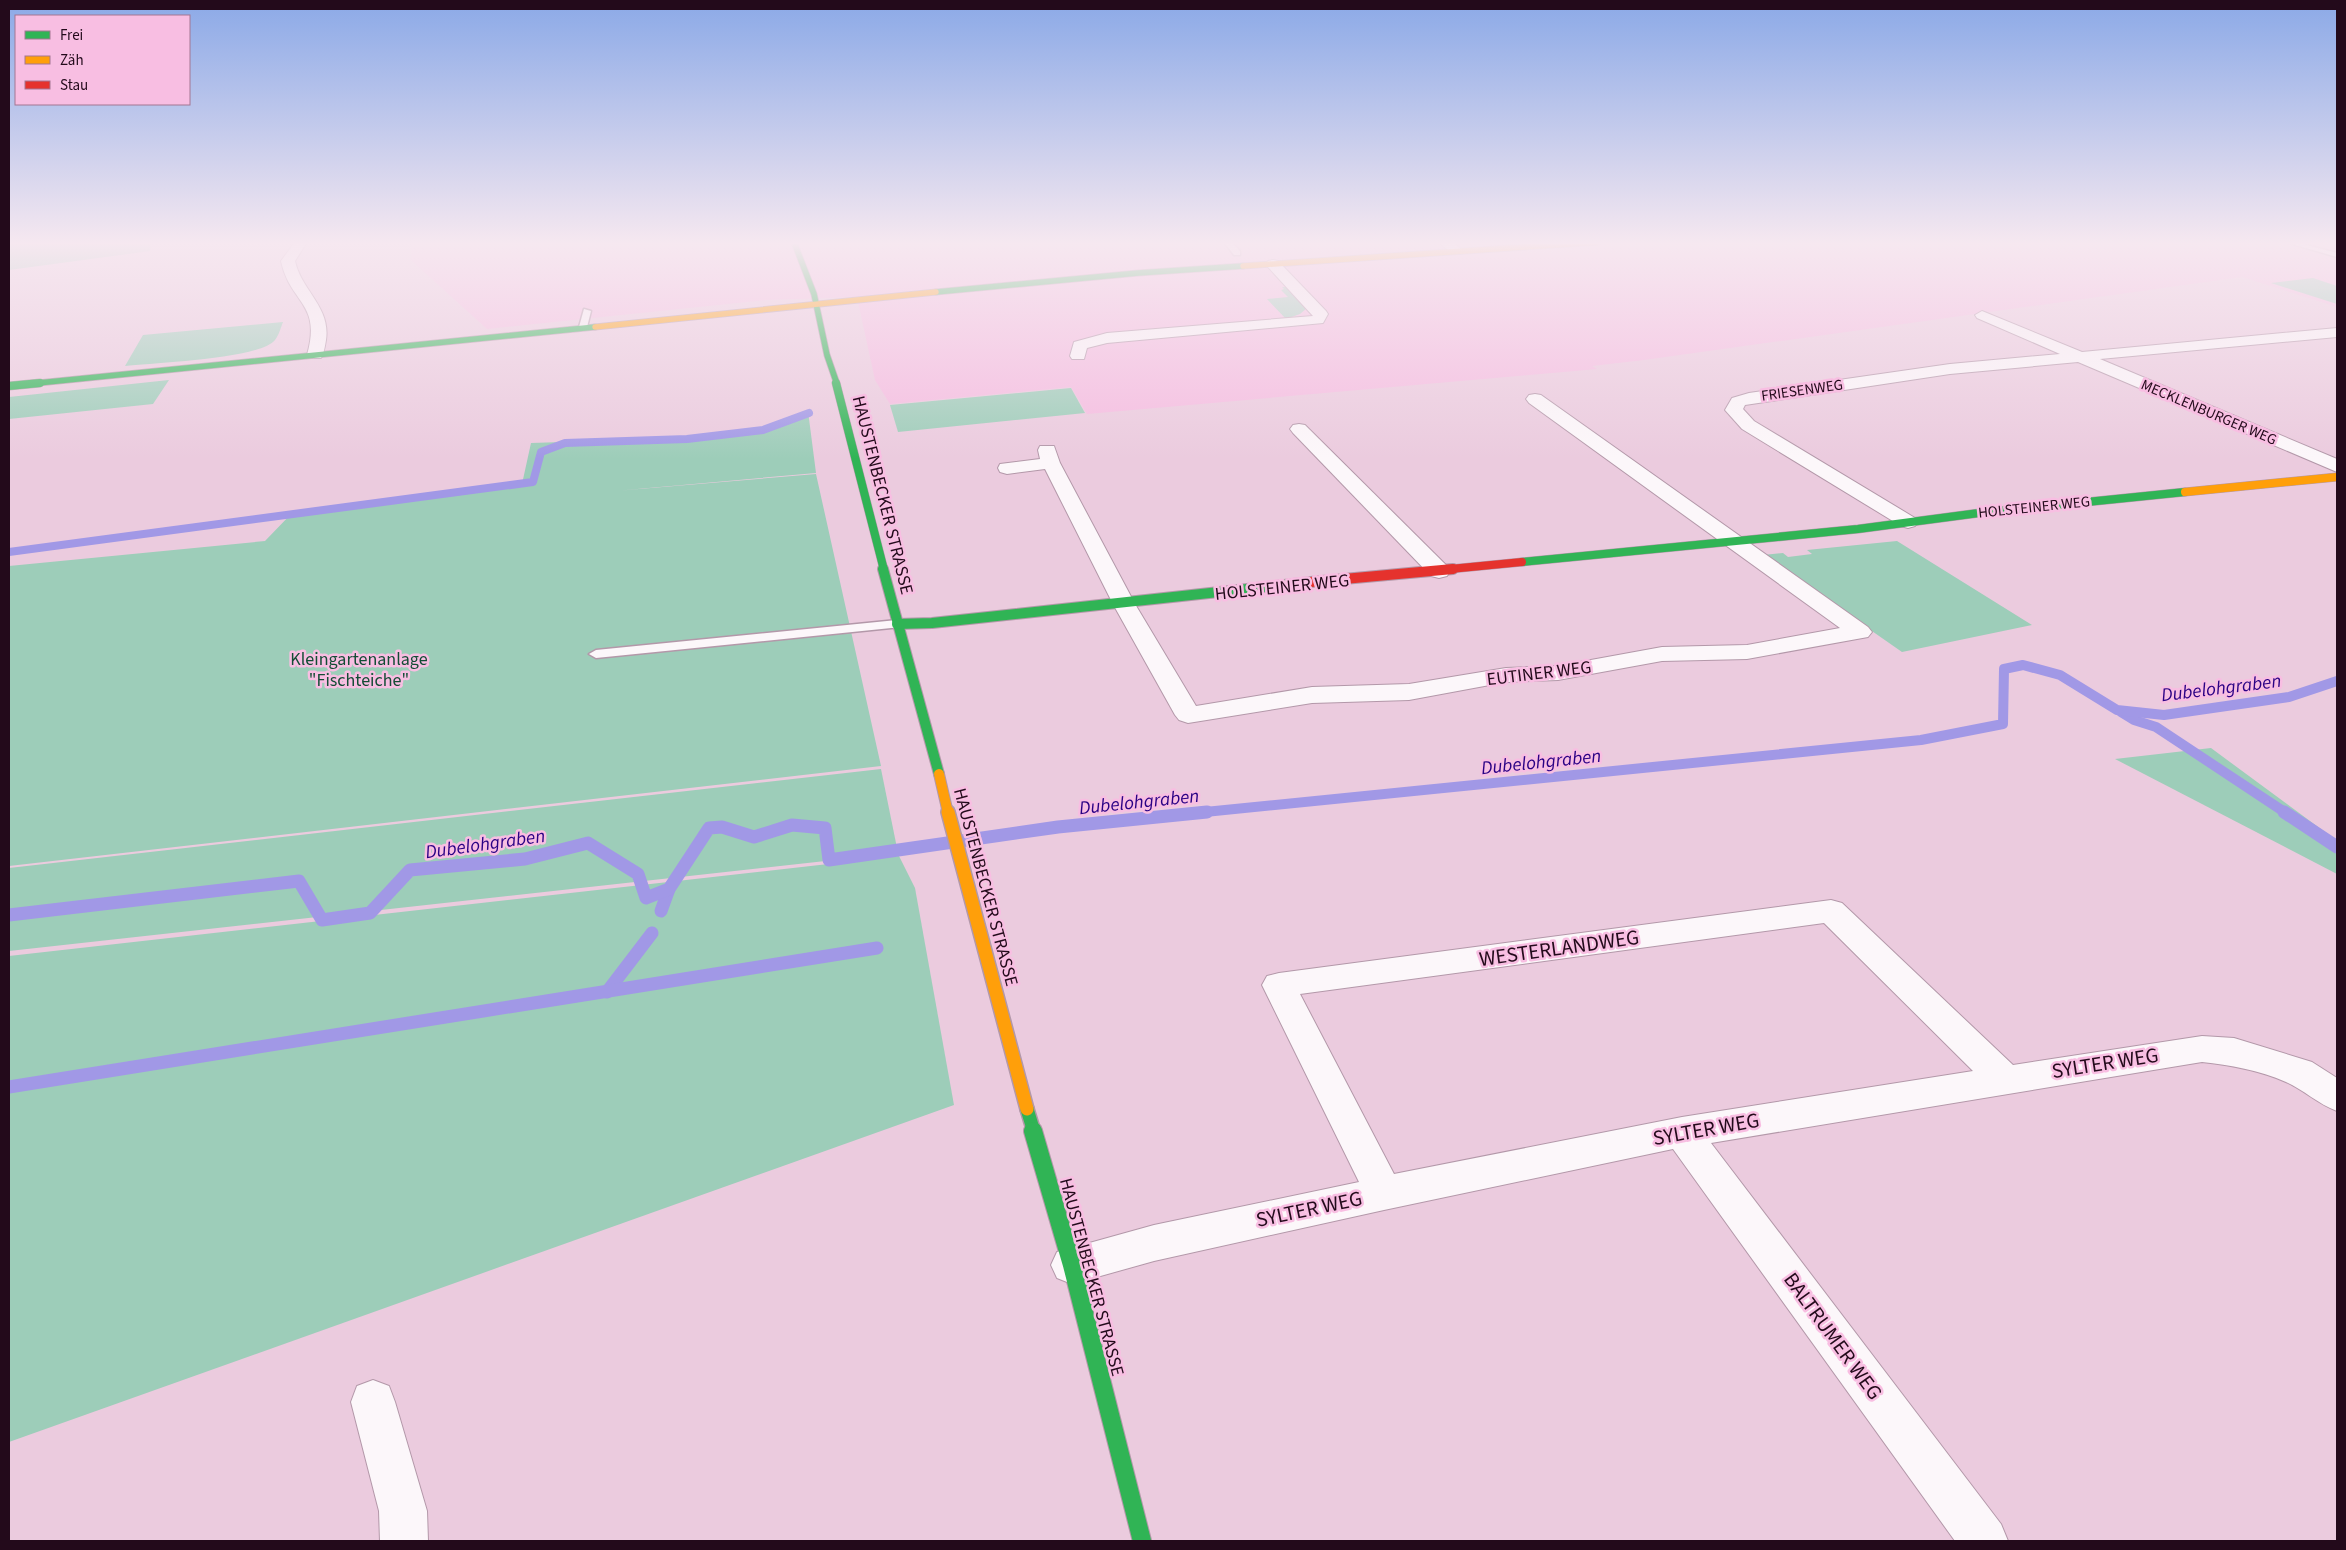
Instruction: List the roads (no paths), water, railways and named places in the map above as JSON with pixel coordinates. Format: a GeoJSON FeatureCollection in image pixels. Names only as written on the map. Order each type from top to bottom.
{"type":"FeatureCollection","features":[{"type":"Feature","properties":{"kind":"street"},"geometry":{"type":"LineString","coordinates":[[315,355],[319,338],[317,314]]}},
{"type":"Feature","properties":{"kind":"street"},"geometry":{"type":"LineString","coordinates":[[9,386],[706,314]]}},
{"type":"Feature","properties":{"kind":"street","name":"HAUSTENBECKER STRASSE"},"geometry":{"type":"LineString","coordinates":[[819,314],[831,370],[842,400],[897,624],[936,763],[952,835],[970,890],[1015,1069],[1072,1266],[1142,1541]]}},
{"type":"Feature","properties":{"kind":"street"},"geometry":{"type":"LineString","coordinates":[[1078,356],[1080,345],[1107,338],[1318,320],[1321,314]]}},
{"type":"Feature","properties":{"kind":"street","name":"MECKLENBURGER WEG"},"geometry":{"type":"LineString","coordinates":[[1982,315],[2337,466]]}},
{"type":"Feature","properties":{"kind":"street","name":"MECKLENBURGER WEG"},"geometry":{"type":"LineString","coordinates":[[2081,358],[2337,332]]}},
{"type":"Feature","properties":{"kind":"street","name":"FRIESENWEG"},"geometry":{"type":"LineString","coordinates":[[1908,522],[1748,426],[1734,410],[1738,402],[1749,398],[1950,369],[2081,358]]}},
{"type":"Feature","properties":{"kind":"street"},"geometry":{"type":"LineString","coordinates":[[1535,400],[1731,541]]}},
{"type":"Feature","properties":{"kind":"street"},"geometry":{"type":"LineString","coordinates":[[1299,429],[1439,571]]}},
{"type":"Feature","properties":{"kind":"street"},"geometry":{"type":"LineString","coordinates":[[1006,468],[1049,456],[1124,604]]}},
{"type":"Feature","properties":{"kind":"street","name":"HOLSTEINER WEG"},"geometry":{"type":"LineString","coordinates":[[897,624],[932,623],[1124,604],[1731,541],[2076,502],[2337,477]]}},
{"type":"Feature","properties":{"kind":"street","name":"EUTINER WEG"},"geometry":{"type":"LineString","coordinates":[[1124,604],[1188,715],[1312,695],[1409,692],[1506,676],[1558,673],[1662,654],[1747,652],[1860,632],[1731,541]]}},
{"type":"Feature","properties":{"kind":"street","name":"WESTERLANDWEG"},"geometry":{"type":"LineString","coordinates":[[1384,1193],[1280,985],[1831,912],[2004,1079]]}},
{"type":"Feature","properties":{"kind":"street","name":"SYLTER WEG"},"geometry":{"type":"LineString","coordinates":[[1072,1266],[1154,1243],[1384,1193],[1682,1132],[2202,1048],[2234,1052],[2299,1072],[2337,1096]]}},
{"type":"Feature","properties":{"kind":"street","name":"BALTRUMER WEG"},"geometry":{"type":"LineString","coordinates":[[1682,1132],[1984,1541]]}},
{"type":"Feature","properties":{"kind":"street"},"geometry":{"type":"LineString","coordinates":[[373,1402],[403,1511],[404,1541]]}},
{"type":"Feature","properties":{"kind":"lane"},"geometry":{"type":"LineString","coordinates":[[583,327],[586,314]]}},
{"type":"Feature","properties":{"kind":"lane"},"geometry":{"type":"LineString","coordinates":[[596,654],[897,624]]}},
{"type":"Feature","properties":{"kind":"waterway"},"geometry":{"type":"LineString","coordinates":[[9,552],[533,482],[541,452],[565,443],[687,439],[763,430],[809,413]]}},
{"type":"Feature","properties":{"kind":"waterway","name":"Dubelohgraben"},"geometry":{"type":"LineString","coordinates":[[1195,813],[1921,740],[2003,724],[2004,669],[2023,665],[2060,675],[2117,710],[2164,715],[2289,697],[2337,681]]}},
{"type":"Feature","properties":{"kind":"waterway"},"geometry":{"type":"LineString","coordinates":[[2121,712],[2134,720],[2156,727],[2286,813]]}},
{"type":"Feature","properties":{"kind":"waterway","name":"Dubelohgraben"},"geometry":{"type":"LineString","coordinates":[[669,889],[709,828],[722,827],[754,837],[792,825],[825,828],[829,860],[1058,827],[1207,812]]}},
{"type":"Feature","properties":{"kind":"waterway"},"geometry":{"type":"LineString","coordinates":[[2284,812],[2337,847]]}},
{"type":"Feature","properties":{"kind":"waterway","name":"Dubelohgraben"},"geometry":{"type":"LineString","coordinates":[[9,915],[299,881],[322,920],[370,913],[410,870],[525,859],[588,843],[638,874],[646,898],[669,889]]}},
{"type":"Feature","properties":{"kind":"waterway"},"geometry":{"type":"LineString","coordinates":[[661,911],[669,889]]}},
{"type":"Feature","properties":{"kind":"waterway"},"geometry":{"type":"LineString","coordinates":[[608,991],[652,933]]}},
{"type":"Feature","properties":{"kind":"waterway"},"geometry":{"type":"LineString","coordinates":[[608,991],[877,948]]}},
{"type":"Feature","properties":{"kind":"waterway"},"geometry":{"type":"LineString","coordinates":[[9,1087],[608,991]]}},
{"type":"Feature","properties":{"kind":"park label","name":"Kleingartenanlage \"Fischteiche\""},"geometry":{"type":"Point","coordinates":[359,670]}}]}
